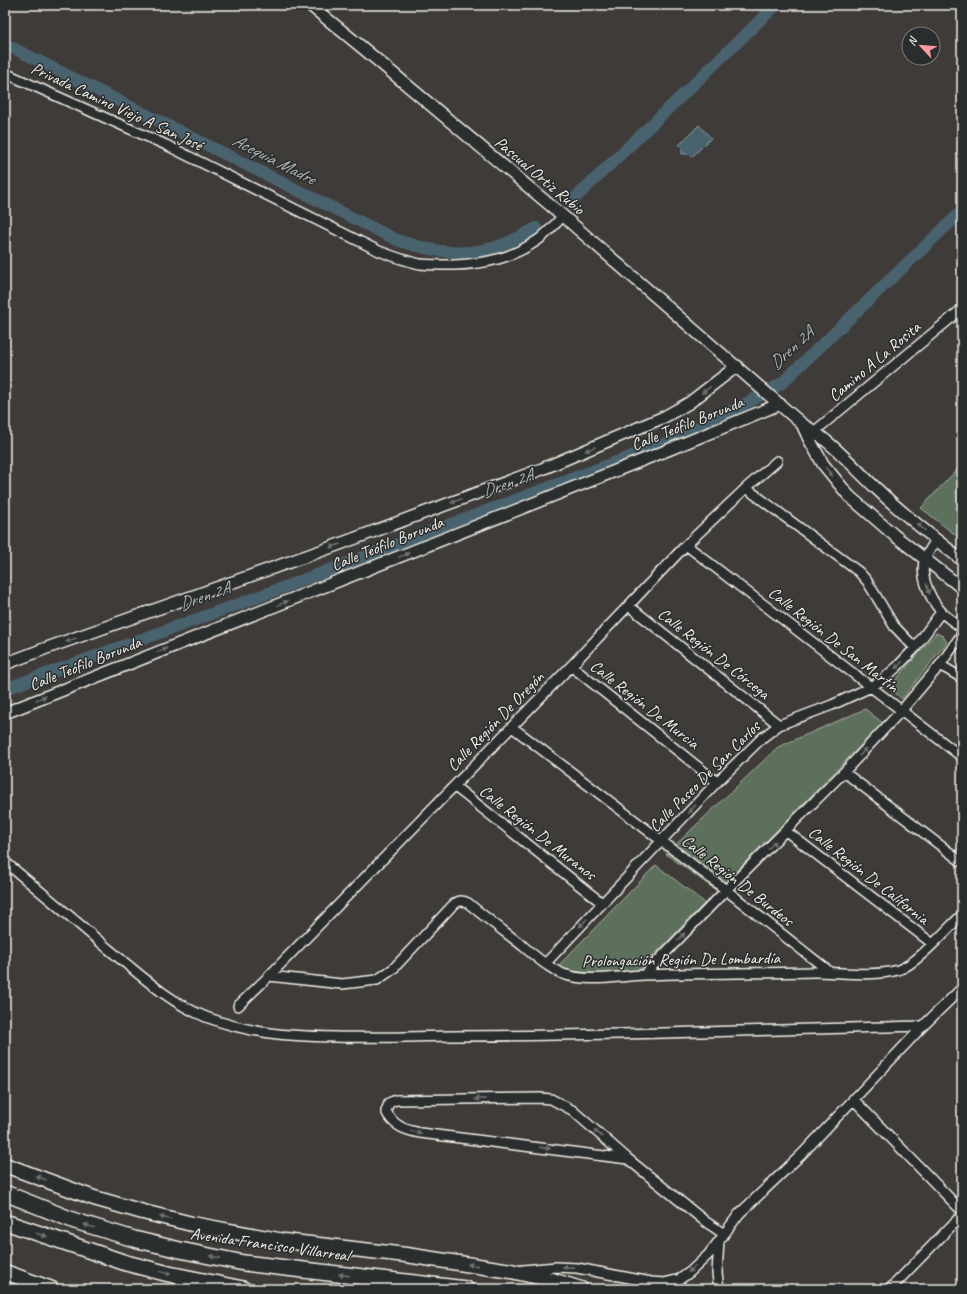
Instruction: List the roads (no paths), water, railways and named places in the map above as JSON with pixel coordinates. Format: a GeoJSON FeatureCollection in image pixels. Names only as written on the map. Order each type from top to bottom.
{"type":"FeatureCollection","features":[{"type":"Feature","properties":{"kind":"highway","name":"Avenida Francisco Villarreal"},"geometry":{"type":"LineString","coordinates":[[5,1193],[75,1221],[134,1240],[180,1250],[244,1263],[466,1289]]}},
{"type":"Feature","properties":{"kind":"highway"},"geometry":{"type":"LineString","coordinates":[[5,1222],[126,1262],[169,1274],[243,1289]]}},
{"type":"Feature","properties":{"kind":"main road"},"geometry":{"type":"LineString","coordinates":[[5,1165],[94,1198],[192,1224],[284,1241],[406,1255],[511,1271],[552,1280],[582,1289]]}},
{"type":"Feature","properties":{"kind":"main road"},"geometry":{"type":"LineString","coordinates":[[5,1272],[52,1289]]}},
{"type":"Feature","properties":{"kind":"street","name":"Pascual Ortiz Rubio"},"geometry":{"type":"LineString","coordinates":[[310,5],[563,216],[770,394],[812,435]]}},
{"type":"Feature","properties":{"kind":"street","name":"Privada Camino Viejo A San José"},"geometry":{"type":"LineString","coordinates":[[5,73],[166,145],[379,250],[420,264],[471,264],[504,258],[518,252],[540,239],[563,216]]}},
{"type":"Feature","properties":{"kind":"street","name":"Camino A La Rosita"},"geometry":{"type":"LineString","coordinates":[[812,435],[962,309]]}},
{"type":"Feature","properties":{"kind":"street","name":"Calle Teófilo Borunda"},"geometry":{"type":"LineString","coordinates":[[5,664],[366,535],[542,469],[664,417],[688,403],[737,366]]}},
{"type":"Feature","properties":{"kind":"street","name":"Calle Teófilo Borunda"},"geometry":{"type":"LineString","coordinates":[[5,713],[648,458],[780,404]]}},
{"type":"Feature","properties":{"kind":"street"},"geometry":{"type":"LineString","coordinates":[[812,435],[835,448],[879,491],[936,540],[962,560]]}},
{"type":"Feature","properties":{"kind":"street"},"geometry":{"type":"LineString","coordinates":[[812,435],[823,464],[849,496],[924,560],[962,588]]}},
{"type":"Feature","properties":{"kind":"street","name":"Calle Región De Oregón"},"geometry":{"type":"LineString","coordinates":[[238,1006],[512,727],[686,545],[777,461]]}},
{"type":"Feature","properties":{"kind":"street"},"geometry":{"type":"LineString","coordinates":[[746,488],[859,572],[867,581],[894,626],[915,648]]}},
{"type":"Feature","properties":{"kind":"street"},"geometry":{"type":"LineString","coordinates":[[936,540],[924,560],[926,586],[941,612],[962,628]]}},
{"type":"Feature","properties":{"kind":"street","name":"Calle Región De San Martín"},"geometry":{"type":"LineString","coordinates":[[686,545],[962,758]]}},
{"type":"Feature","properties":{"kind":"street","name":"Calle Región De Córcega"},"geometry":{"type":"LineString","coordinates":[[629,606],[779,725]]}},
{"type":"Feature","properties":{"kind":"street","name":"Calle Paseo De San Carlos"},"geometry":{"type":"LineString","coordinates":[[545,964],[717,782],[762,738],[779,725],[832,705],[884,679],[897,668],[915,648],[941,612]]}},
{"type":"Feature","properties":{"kind":"street"},"geometry":{"type":"LineString","coordinates":[[644,975],[726,890],[844,772],[901,711],[940,665],[962,634]]}},
{"type":"Feature","properties":{"kind":"street"},"geometry":{"type":"LineString","coordinates":[[940,665],[962,678]]}},
{"type":"Feature","properties":{"kind":"street","name":"Calle Región De Murcia"},"geometry":{"type":"LineString","coordinates":[[571,666],[717,782]]}},
{"type":"Feature","properties":{"kind":"street","name":"Calle Región De Burdeos"},"geometry":{"type":"LineString","coordinates":[[512,727],[726,890],[830,972]]}},
{"type":"Feature","properties":{"kind":"street"},"geometry":{"type":"LineString","coordinates":[[844,772],[962,862]]}},
{"type":"Feature","properties":{"kind":"street","name":"Calle Región De Muranos"},"geometry":{"type":"LineString","coordinates":[[454,786],[602,903]]}},
{"type":"Feature","properties":{"kind":"street","name":"Calle Región De California"},"geometry":{"type":"LineString","coordinates":[[786,831],[933,944]]}},
{"type":"Feature","properties":{"kind":"street"},"geometry":{"type":"LineString","coordinates":[[5,862],[144,978],[173,999],[188,1009],[206,1017],[239,1028],[298,1036],[349,1037],[512,1036],[923,1026]]}},
{"type":"Feature","properties":{"kind":"street","name":"Prolongación Región De Lombardía"},"geometry":{"type":"LineString","coordinates":[[269,976],[342,984],[377,980],[393,969],[452,906],[459,901],[468,903],[545,964],[562,973],[575,977],[593,978],[644,975],[830,972],[878,973],[900,970],[908,966],[933,944],[962,915]]}},
{"type":"Feature","properties":{"kind":"street"},"geometry":{"type":"LineString","coordinates":[[511,1271],[556,1267],[577,1268],[651,1282],[664,1283],[680,1279],[708,1255],[739,1214],[802,1154],[923,1026],[962,988]]}},
{"type":"Feature","properties":{"kind":"street"},"geometry":{"type":"LineString","coordinates":[[628,1159],[420,1134],[397,1125],[386,1111],[389,1103],[396,1100],[551,1099],[572,1110],[628,1159],[706,1222],[722,1238]]}},
{"type":"Feature","properties":{"kind":"street"},"geometry":{"type":"LineString","coordinates":[[853,1099],[962,1211]]}},
{"type":"Feature","properties":{"kind":"street"},"geometry":{"type":"LineString","coordinates":[[890,1289],[962,1215]]}},
{"type":"Feature","properties":{"kind":"street"},"geometry":{"type":"LineString","coordinates":[[719,1289],[717,1274],[722,1238]]}},
{"type":"Feature","properties":{"kind":"water"},"geometry":{"type":"Polygon","coordinates":[[[699,125],[711,138],[692,157],[689,154],[682,154],[682,148],[679,145],[699,125]]]}},
{"type":"Feature","properties":{"kind":"waterway"},"geometry":{"type":"LineString","coordinates":[[571,202],[776,5]]}},
{"type":"Feature","properties":{"kind":"waterway","name":"Acequia Madre"},"geometry":{"type":"LineString","coordinates":[[5,44],[397,240],[411,245],[439,251],[481,251],[512,240],[536,228]]}},
{"type":"Feature","properties":{"kind":"waterway","name":"Dren 2A"},"geometry":{"type":"LineString","coordinates":[[5,689],[258,597],[669,442],[749,402],[782,383],[962,211]]}}]}
